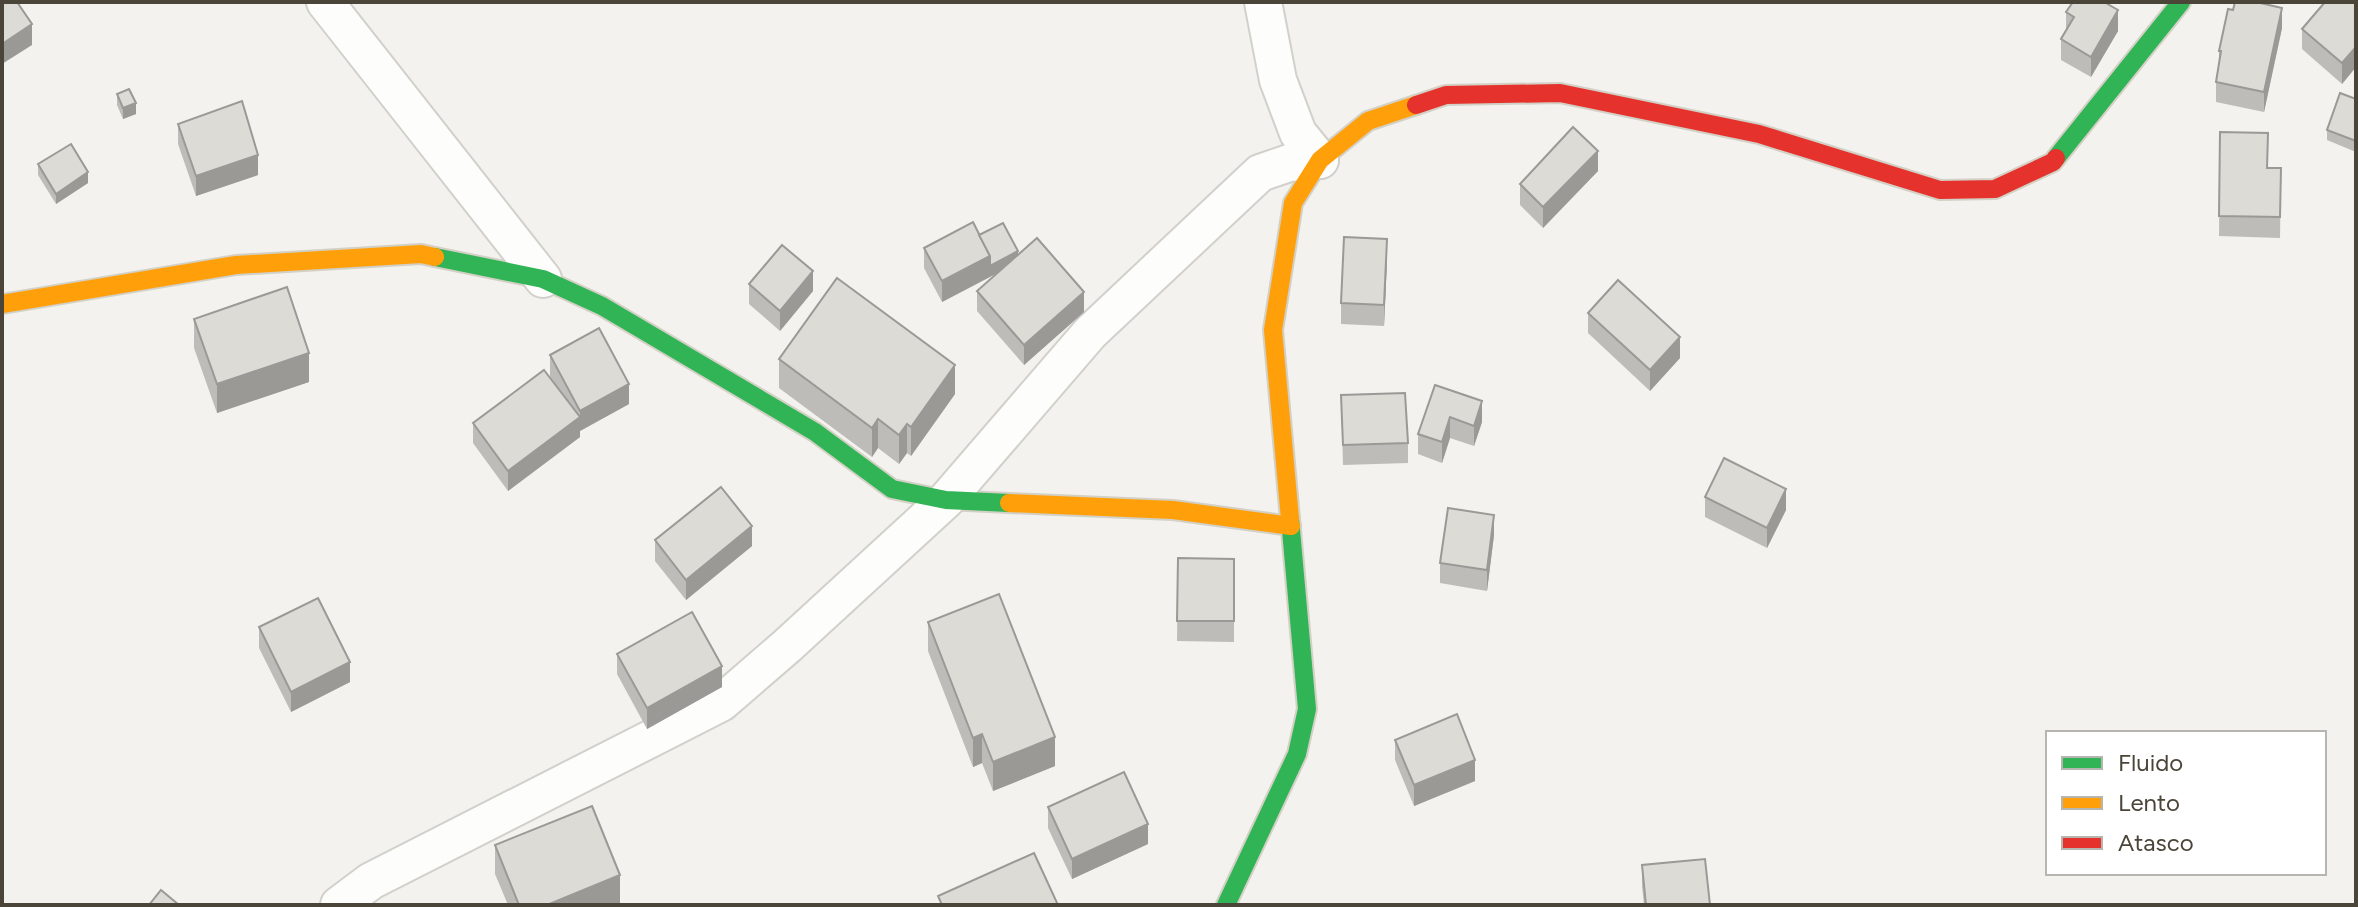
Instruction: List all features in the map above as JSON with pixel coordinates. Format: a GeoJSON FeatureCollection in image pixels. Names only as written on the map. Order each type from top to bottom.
{"type":"FeatureCollection","features":[{"type":"Feature","properties":{"kind":"street"},"geometry":{"type":"LineString","coordinates":[[325,2],[543,279]]}},
{"type":"Feature","properties":{"kind":"street"},"geometry":{"type":"LineString","coordinates":[[1263,2],[1278,80],[1298,133],[1320,160]]}},
{"type":"Feature","properties":{"kind":"street"},"geometry":{"type":"LineString","coordinates":[[1226,905],[1297,754],[1307,709],[1273,330],[1293,203],[1320,160],[1368,121],[1446,95],[1560,93],[1759,134],[1940,190],[1995,189],[2053,162],[2181,2]]}},
{"type":"Feature","properties":{"kind":"street"},"geometry":{"type":"LineString","coordinates":[[339,905],[371,881],[721,703],[946,500],[1090,333],[1260,173],[1289,163],[1320,160]]}},
{"type":"Feature","properties":{"kind":"street"},"geometry":{"type":"LineString","coordinates":[[2,304],[236,265],[421,254],[543,279],[602,306],[815,432],[892,489],[946,500],[1173,510],[1291,526]]}},
{"type":"Feature","properties":{"kind":"building"},"geometry":{"type":"Polygon","coordinates":[[[2,2],[17,2],[32,24],[2,44],[2,2]]]}},
{"type":"Feature","properties":{"kind":"building"},"geometry":{"type":"Polygon","coordinates":[[[2073,2],[2104,2],[2118,10],[2091,57],[2061,39],[2074,17],[2066,12],[2073,2]]]}},
{"type":"Feature","properties":{"kind":"building"},"geometry":{"type":"Polygon","coordinates":[[[2235,2],[2256,2],[2282,8],[2264,92],[2216,82],[2228,9],[2233,10],[2235,2]]]}},
{"type":"Feature","properties":{"kind":"building"},"geometry":{"type":"Polygon","coordinates":[[[2325,2],[2356,2],[2356,47],[2342,63],[2302,29],[2325,2]]]}},
{"type":"Feature","properties":{"kind":"building"},"geometry":{"type":"Polygon","coordinates":[[[129,89],[136,103],[123,108],[117,94],[129,89]]]}},
{"type":"Feature","properties":{"kind":"building"},"geometry":{"type":"Polygon","coordinates":[[[2340,93],[2356,99],[2356,141],[2327,130],[2340,93]]]}},
{"type":"Feature","properties":{"kind":"building"},"geometry":{"type":"Polygon","coordinates":[[[242,101],[258,155],[196,176],[178,124],[242,101]]]}},
{"type":"Feature","properties":{"kind":"building"},"geometry":{"type":"Polygon","coordinates":[[[1573,127],[1598,151],[1543,207],[1520,184],[1573,127]]]}},
{"type":"Feature","properties":{"kind":"building"},"geometry":{"type":"Polygon","coordinates":[[[2220,132],[2268,133],[2267,168],[2281,168],[2280,217],[2219,216],[2220,132]]]}},
{"type":"Feature","properties":{"kind":"building"},"geometry":{"type":"Polygon","coordinates":[[[71,144],[88,172],[56,194],[38,164],[71,144]]]}},
{"type":"Feature","properties":{"kind":"building"},"geometry":{"type":"Polygon","coordinates":[[[973,222],[990,256],[942,281],[924,248],[973,222]]]}},
{"type":"Feature","properties":{"kind":"building"},"geometry":{"type":"Polygon","coordinates":[[[1003,223],[1018,251],[990,266],[990,256],[979,235],[1003,223]]]}},
{"type":"Feature","properties":{"kind":"building"},"geometry":{"type":"Polygon","coordinates":[[[1344,237],[1387,239],[1384,305],[1341,303],[1344,237]]]}},
{"type":"Feature","properties":{"kind":"building"},"geometry":{"type":"Polygon","coordinates":[[[1037,238],[1084,292],[1024,345],[977,291],[1037,238]]]}},
{"type":"Feature","properties":{"kind":"building"},"geometry":{"type":"Polygon","coordinates":[[[782,245],[813,271],[780,311],[749,284],[782,245]]]}},
{"type":"Feature","properties":{"kind":"building"},"geometry":{"type":"Polygon","coordinates":[[[837,278],[955,365],[911,427],[907,424],[899,435],[878,419],[872,428],[779,359],[837,278]]]}},
{"type":"Feature","properties":{"kind":"building"},"geometry":{"type":"Polygon","coordinates":[[[1618,280],[1680,337],[1650,370],[1588,313],[1618,280]]]}},
{"type":"Feature","properties":{"kind":"building"},"geometry":{"type":"Polygon","coordinates":[[[287,287],[309,353],[217,384],[194,319],[287,287]]]}},
{"type":"Feature","properties":{"kind":"building"},"geometry":{"type":"Polygon","coordinates":[[[599,328],[629,384],[580,411],[550,355],[599,328]]]}},
{"type":"Feature","properties":{"kind":"building"},"geometry":{"type":"Polygon","coordinates":[[[544,370],[580,417],[508,471],[473,423],[544,370]]]}},
{"type":"Feature","properties":{"kind":"building"},"geometry":{"type":"Polygon","coordinates":[[[1435,385],[1482,401],[1474,426],[1450,417],[1442,442],[1418,434],[1435,385]]]}},
{"type":"Feature","properties":{"kind":"building"},"geometry":{"type":"Polygon","coordinates":[[[1405,393],[1408,443],[1343,445],[1341,395],[1405,393]]]}},
{"type":"Feature","properties":{"kind":"building"},"geometry":{"type":"Polygon","coordinates":[[[1724,458],[1786,489],[1767,528],[1705,497],[1724,458]]]}},
{"type":"Feature","properties":{"kind":"building"},"geometry":{"type":"Polygon","coordinates":[[[721,487],[752,526],[686,580],[655,540],[721,487]]]}},
{"type":"Feature","properties":{"kind":"building"},"geometry":{"type":"Polygon","coordinates":[[[1448,508],[1494,515],[1487,570],[1440,563],[1448,508]]]}},
{"type":"Feature","properties":{"kind":"building"},"geometry":{"type":"Polygon","coordinates":[[[1178,558],[1234,559],[1234,621],[1177,621],[1178,558]]]}},
{"type":"Feature","properties":{"kind":"building"},"geometry":{"type":"Polygon","coordinates":[[[999,594],[1055,737],[993,762],[982,734],[973,738],[928,622],[999,594]]]}},
{"type":"Feature","properties":{"kind":"building"},"geometry":{"type":"Polygon","coordinates":[[[318,598],[350,662],[291,692],[259,627],[318,598]]]}},
{"type":"Feature","properties":{"kind":"building"},"geometry":{"type":"Polygon","coordinates":[[[692,612],[722,666],[647,708],[617,654],[692,612]]]}},
{"type":"Feature","properties":{"kind":"building"},"geometry":{"type":"Polygon","coordinates":[[[1457,714],[1475,760],[1414,785],[1395,740],[1457,714]]]}},
{"type":"Feature","properties":{"kind":"building"},"geometry":{"type":"Polygon","coordinates":[[[1124,772],[1148,824],[1072,859],[1048,807],[1124,772]]]}},
{"type":"Feature","properties":{"kind":"building"},"geometry":{"type":"Polygon","coordinates":[[[592,806],[620,875],[547,905],[519,905],[495,845],[592,806]]]}},
{"type":"Feature","properties":{"kind":"building"},"geometry":{"type":"Polygon","coordinates":[[[1034,853],[1058,905],[942,905],[938,896],[1034,853]]]}},
{"type":"Feature","properties":{"kind":"building"},"geometry":{"type":"Polygon","coordinates":[[[1705,859],[1710,905],[1646,905],[1642,865],[1705,859]]]}},
{"type":"Feature","properties":{"kind":"building"},"geometry":{"type":"Polygon","coordinates":[[[161,890],[179,905],[149,905],[161,890]]]}},
{"type":"Feature","properties":{"kind":"traffic: fast"},"geometry":{"type":"LineString","coordinates":[[2056,158],[2181,2]]}},
{"type":"Feature","properties":{"kind":"traffic: fast"},"geometry":{"type":"LineString","coordinates":[[435,257],[543,279],[602,306],[815,432],[892,489],[946,500],[1009,503]]}},
{"type":"Feature","properties":{"kind":"traffic: fast"},"geometry":{"type":"LineString","coordinates":[[1226,905],[1297,754],[1307,709],[1290,519]]}},
{"type":"Feature","properties":{"kind":"traffic: slow"},"geometry":{"type":"LineString","coordinates":[[1290,519],[1273,330],[1293,203],[1320,160],[1368,121],[1416,105]]}},
{"type":"Feature","properties":{"kind":"traffic: slow"},"geometry":{"type":"LineString","coordinates":[[2,304],[236,265],[421,254],[435,257]]}},
{"type":"Feature","properties":{"kind":"traffic: slow"},"geometry":{"type":"LineString","coordinates":[[1009,503],[1173,510],[1291,526]]}},
{"type":"Feature","properties":{"kind":"traffic: jam"},"geometry":{"type":"LineString","coordinates":[[1416,105],[1446,95],[1560,93],[1759,134],[1940,190],[1995,189],[2056,158]]}}]}
